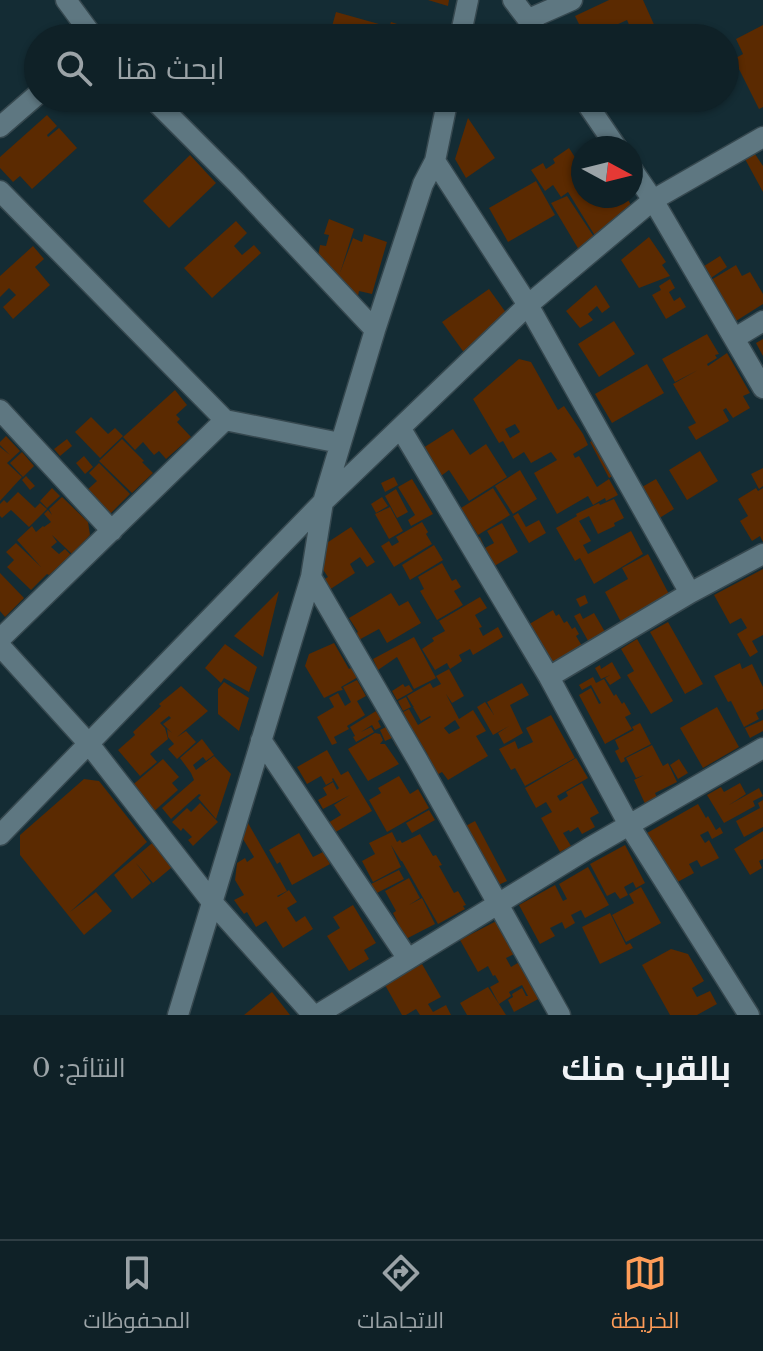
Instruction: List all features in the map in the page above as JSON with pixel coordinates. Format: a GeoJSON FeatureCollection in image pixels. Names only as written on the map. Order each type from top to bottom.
{"type":"FeatureCollection","features":[{"type":"Feature","properties":{"kind":"street"},"geometry":{"type":"LineString","coordinates":[[66,0],[84,24]]}},
{"type":"Feature","properties":{"kind":"street"},"geometry":{"type":"LineString","coordinates":[[463,24],[468,0]]}},
{"type":"Feature","properties":{"kind":"street"},"geometry":{"type":"LineString","coordinates":[[513,0],[532,24]]}},
{"type":"Feature","properties":{"kind":"street"},"geometry":{"type":"LineString","coordinates":[[529,19],[572,0]]}},
{"type":"Feature","properties":{"kind":"street"},"geometry":{"type":"LineString","coordinates":[[0,127],[24,106]]}},
{"type":"Feature","properties":{"kind":"street"},"geometry":{"type":"LineString","coordinates":[[166,112],[375,330]]}},
{"type":"Feature","properties":{"kind":"street"},"geometry":{"type":"LineString","coordinates":[[178,1015],[311,577],[323,502],[340,443],[423,184],[435,161],[445,112]]}},
{"type":"Feature","properties":{"kind":"street"},"geometry":{"type":"LineString","coordinates":[[593,112],[609,136]]}},
{"type":"Feature","properties":{"kind":"street"},"geometry":{"type":"LineString","coordinates":[[0,835],[323,502],[528,305],[653,200],[763,137]]}},
{"type":"Feature","properties":{"kind":"street"},"geometry":{"type":"LineString","coordinates":[[435,161],[528,305],[690,593]]}},
{"type":"Feature","properties":{"kind":"street"},"geometry":{"type":"LineString","coordinates":[[643,185],[763,388]]}},
{"type":"Feature","properties":{"kind":"street"},"geometry":{"type":"LineString","coordinates":[[0,191],[225,420],[340,443]]}},
{"type":"Feature","properties":{"kind":"street"},"geometry":{"type":"LineString","coordinates":[[735,338],[763,321]]}},
{"type":"Feature","properties":{"kind":"street"},"geometry":{"type":"LineString","coordinates":[[0,410],[112,531]]}},
{"type":"Feature","properties":{"kind":"street"},"geometry":{"type":"LineString","coordinates":[[0,639],[225,420]]}},
{"type":"Feature","properties":{"kind":"street"},"geometry":{"type":"LineString","coordinates":[[401,429],[549,677],[629,825],[749,1015]]}},
{"type":"Feature","properties":{"kind":"street"},"geometry":{"type":"LineString","coordinates":[[549,677],[690,593],[763,554]]}},
{"type":"Feature","properties":{"kind":"street"},"geometry":{"type":"LineString","coordinates":[[311,577],[560,1015]]}},
{"type":"Feature","properties":{"kind":"street"},"geometry":{"type":"LineString","coordinates":[[0,646],[89,744],[212,902],[315,1015],[629,825],[762,751]]}},
{"type":"Feature","properties":{"kind":"street"},"geometry":{"type":"LineString","coordinates":[[261,740],[408,959]]}},
{"type":"Feature","properties":{"kind":"building"},"geometry":{"type":"Polygon","coordinates":[[[428,0],[449,0],[448,6],[428,0]]]}},
{"type":"Feature","properties":{"kind":"building"},"geometry":{"type":"Polygon","coordinates":[[[609,0],[643,0],[654,24],[629,24],[627,20],[618,24],[579,24],[575,16],[609,0]]]}},
{"type":"Feature","properties":{"kind":"building"},"geometry":{"type":"Polygon","coordinates":[[[336,12],[379,24],[333,24],[336,12]]]}},
{"type":"Feature","properties":{"kind":"building"},"geometry":{"type":"Polygon","coordinates":[[[763,25],[763,107],[759,109],[739,69],[739,56],[743,54],[739,37],[763,25]]]}},
{"type":"Feature","properties":{"kind":"building"},"geometry":{"type":"Polygon","coordinates":[[[47,115],[57,126],[48,137],[59,128],[77,148],[32,189],[20,176],[13,182],[0,168],[0,157],[47,115]]]}},
{"type":"Feature","properties":{"kind":"building"},"geometry":{"type":"Polygon","coordinates":[[[468,118],[495,158],[466,178],[455,159],[468,118]]]}},
{"type":"Feature","properties":{"kind":"building"},"geometry":{"type":"Polygon","coordinates":[[[569,148],[571,151],[571,197],[568,192],[561,197],[553,185],[545,191],[531,170],[543,163],[546,169],[555,163],[553,159],[569,148]]]}},
{"type":"Feature","properties":{"kind":"building"},"geometry":{"type":"Polygon","coordinates":[[[755,154],[763,166],[763,192],[745,159],[755,154]]]}},
{"type":"Feature","properties":{"kind":"building"},"geometry":{"type":"Polygon","coordinates":[[[190,155],[216,183],[169,228],[143,201],[190,155]]]}},
{"type":"Feature","properties":{"kind":"building"},"geometry":{"type":"Polygon","coordinates":[[[536,181],[555,215],[508,242],[489,208],[536,181]]]}},
{"type":"Feature","properties":{"kind":"building"},"geometry":{"type":"Polygon","coordinates":[[[567,196],[571,208],[575,208],[598,243],[582,255],[551,203],[567,196]]]}},
{"type":"Feature","properties":{"kind":"building"},"geometry":{"type":"Polygon","coordinates":[[[578,208],[631,208],[597,239],[578,208]]]}},
{"type":"Feature","properties":{"kind":"building"},"geometry":{"type":"Polygon","coordinates":[[[329,219],[354,229],[340,273],[353,238],[362,242],[364,234],[387,242],[372,294],[359,291],[358,296],[317,261],[320,245],[326,246],[329,235],[324,234],[329,219]]]}},
{"type":"Feature","properties":{"kind":"building"},"geometry":{"type":"Polygon","coordinates":[[[236,221],[247,233],[234,246],[242,255],[254,245],[261,253],[212,298],[184,268],[236,221]]]}},
{"type":"Feature","properties":{"kind":"building"},"geometry":{"type":"Polygon","coordinates":[[[649,237],[666,262],[662,265],[670,276],[639,288],[621,260],[649,237]]]}},
{"type":"Feature","properties":{"kind":"building"},"geometry":{"type":"Polygon","coordinates":[[[33,246],[44,259],[35,267],[50,285],[13,319],[3,307],[16,295],[9,288],[0,297],[0,276],[33,246]]]}},
{"type":"Feature","properties":{"kind":"building"},"geometry":{"type":"Polygon","coordinates":[[[720,256],[727,267],[708,280],[701,268],[720,256]]]}},
{"type":"Feature","properties":{"kind":"building"},"geometry":{"type":"Polygon","coordinates":[[[736,265],[742,276],[750,272],[763,294],[763,304],[736,321],[711,280],[736,265]]]}},
{"type":"Feature","properties":{"kind":"building"},"geometry":{"type":"Polygon","coordinates":[[[670,279],[675,288],[669,292],[674,301],[680,297],[686,307],[666,319],[652,295],[670,279]]]}},
{"type":"Feature","properties":{"kind":"building"},"geometry":{"type":"Polygon","coordinates":[[[596,285],[610,307],[602,313],[597,306],[588,314],[593,320],[580,328],[566,311],[596,285]]]}},
{"type":"Feature","properties":{"kind":"building"},"geometry":{"type":"Polygon","coordinates":[[[489,289],[512,321],[465,354],[442,322],[489,289]]]}},
{"type":"Feature","properties":{"kind":"building"},"geometry":{"type":"Polygon","coordinates":[[[614,321],[635,354],[599,377],[578,344],[614,321]]]}},
{"type":"Feature","properties":{"kind":"building"},"geometry":{"type":"Polygon","coordinates":[[[707,334],[719,354],[708,366],[727,353],[750,393],[743,396],[750,408],[733,418],[726,408],[723,410],[729,421],[696,440],[688,427],[696,423],[673,384],[698,370],[675,382],[662,359],[707,334]]]}},
{"type":"Feature","properties":{"kind":"building"},"geometry":{"type":"Polygon","coordinates":[[[763,339],[763,356],[756,343],[763,339]]]}},
{"type":"Feature","properties":{"kind":"building"},"geometry":{"type":"Polygon","coordinates":[[[519,359],[531,362],[558,410],[564,406],[583,434],[588,445],[573,454],[575,458],[579,456],[597,487],[609,479],[618,495],[593,505],[588,496],[557,514],[534,473],[557,460],[551,452],[531,463],[524,452],[513,459],[503,441],[499,443],[473,399],[519,359]],[[515,424],[505,429],[510,438],[520,432],[515,424]]]}},
{"type":"Feature","properties":{"kind":"building"},"geometry":{"type":"Polygon","coordinates":[[[647,364],[664,393],[612,423],[595,394],[647,364]]]}},
{"type":"Feature","properties":{"kind":"building"},"geometry":{"type":"Polygon","coordinates":[[[175,390],[187,405],[176,415],[180,419],[177,422],[191,437],[166,459],[159,451],[154,455],[143,442],[135,450],[123,437],[175,390]]]}},
{"type":"Feature","properties":{"kind":"building"},"geometry":{"type":"Polygon","coordinates":[[[91,417],[108,434],[115,428],[123,436],[100,458],[75,432],[91,417]]]}},
{"type":"Feature","properties":{"kind":"building"},"geometry":{"type":"Polygon","coordinates":[[[453,429],[470,455],[486,444],[507,477],[469,501],[449,470],[441,476],[423,448],[453,429]]]}},
{"type":"Feature","properties":{"kind":"building"},"geometry":{"type":"Polygon","coordinates":[[[6,436],[20,451],[7,463],[22,477],[0,501],[0,447],[10,455],[0,445],[6,436]]]}},
{"type":"Feature","properties":{"kind":"building"},"geometry":{"type":"Polygon","coordinates":[[[601,436],[620,472],[609,478],[590,442],[601,436]]]}},
{"type":"Feature","properties":{"kind":"building"},"geometry":{"type":"Polygon","coordinates":[[[67,439],[72,446],[60,456],[54,449],[67,439]]]}},
{"type":"Feature","properties":{"kind":"building"},"geometry":{"type":"Polygon","coordinates":[[[122,439],[153,473],[132,493],[99,461],[122,439]]]}},
{"type":"Feature","properties":{"kind":"building"},"geometry":{"type":"Polygon","coordinates":[[[700,451],[718,481],[687,500],[669,470],[700,451]]]}},
{"type":"Feature","properties":{"kind":"building"},"geometry":{"type":"Polygon","coordinates":[[[22,452],[34,466],[23,477],[10,463],[22,452]]]}},
{"type":"Feature","properties":{"kind":"building"},"geometry":{"type":"Polygon","coordinates":[[[84,456],[93,467],[85,474],[76,463],[84,456]]]}},
{"type":"Feature","properties":{"kind":"building"},"geometry":{"type":"Polygon","coordinates":[[[99,463],[130,494],[109,515],[86,491],[97,481],[89,473],[99,463]]]}},
{"type":"Feature","properties":{"kind":"building"},"geometry":{"type":"Polygon","coordinates":[[[763,468],[763,486],[759,489],[751,474],[763,468]]]}},
{"type":"Feature","properties":{"kind":"building"},"geometry":{"type":"Polygon","coordinates":[[[520,470],[537,499],[513,514],[495,486],[520,470]]]}},
{"type":"Feature","properties":{"kind":"building"},"geometry":{"type":"Polygon","coordinates":[[[26,476],[35,486],[30,490],[22,480],[26,476]]]}},
{"type":"Feature","properties":{"kind":"building"},"geometry":{"type":"Polygon","coordinates":[[[394,477],[398,485],[385,492],[381,483],[394,477]]]}},
{"type":"Feature","properties":{"kind":"building"},"geometry":{"type":"Polygon","coordinates":[[[412,479],[433,514],[411,526],[408,520],[415,515],[398,487],[412,479]]]}},
{"type":"Feature","properties":{"kind":"building"},"geometry":{"type":"Polygon","coordinates":[[[656,479],[674,509],[653,522],[635,491],[656,479]]]}},
{"type":"Feature","properties":{"kind":"building"},"geometry":{"type":"Polygon","coordinates":[[[52,488],[60,496],[47,508],[40,501],[52,488]]]}},
{"type":"Feature","properties":{"kind":"building"},"geometry":{"type":"Polygon","coordinates":[[[493,488],[510,515],[478,535],[461,508],[493,488]]]}},
{"type":"Feature","properties":{"kind":"building"},"geometry":{"type":"Polygon","coordinates":[[[756,488],[758,491],[763,488],[763,542],[760,536],[752,541],[740,521],[748,516],[738,499],[756,488]]]}},
{"type":"Feature","properties":{"kind":"building"},"geometry":{"type":"Polygon","coordinates":[[[396,489],[408,512],[397,518],[385,496],[396,489]]]}},
{"type":"Feature","properties":{"kind":"building"},"geometry":{"type":"Polygon","coordinates":[[[18,492],[35,508],[40,503],[47,509],[29,527],[11,510],[2,518],[0,516],[0,504],[4,500],[7,503],[18,492]]]}},
{"type":"Feature","properties":{"kind":"building"},"geometry":{"type":"Polygon","coordinates":[[[62,497],[88,522],[90,535],[72,554],[52,535],[57,542],[51,547],[59,554],[65,549],[71,555],[31,590],[7,567],[14,560],[6,552],[16,543],[41,567],[17,540],[32,526],[36,532],[51,522],[44,514],[48,510],[52,515],[49,509],[62,497]]]}},
{"type":"Feature","properties":{"kind":"building"},"geometry":{"type":"Polygon","coordinates":[[[382,497],[388,506],[376,513],[371,504],[382,497]]]}},
{"type":"Feature","properties":{"kind":"building"},"geometry":{"type":"Polygon","coordinates":[[[614,499],[624,518],[598,534],[589,516],[579,521],[591,541],[583,545],[588,554],[631,531],[643,554],[594,584],[580,558],[575,561],[556,528],[576,514],[614,499]]]}},
{"type":"Feature","properties":{"kind":"building"},"geometry":{"type":"Polygon","coordinates":[[[390,507],[403,531],[389,539],[375,514],[390,507]]]}},
{"type":"Feature","properties":{"kind":"building"},"geometry":{"type":"Polygon","coordinates":[[[518,513],[526,527],[539,520],[546,533],[529,543],[513,516],[518,513]]]}},
{"type":"Feature","properties":{"kind":"building"},"geometry":{"type":"Polygon","coordinates":[[[422,522],[432,544],[394,567],[381,546],[389,541],[392,546],[399,542],[396,537],[422,522]]]}},
{"type":"Feature","properties":{"kind":"building"},"geometry":{"type":"Polygon","coordinates":[[[502,523],[518,552],[486,571],[464,546],[480,537],[485,548],[494,543],[487,531],[502,523]]]}},
{"type":"Feature","properties":{"kind":"building"},"geometry":{"type":"Polygon","coordinates":[[[351,527],[375,562],[367,567],[360,557],[350,564],[355,573],[329,590],[323,580],[328,577],[316,550],[351,527]]]}},
{"type":"Feature","properties":{"kind":"building"},"geometry":{"type":"Polygon","coordinates":[[[434,545],[443,560],[410,580],[402,565],[434,545]]]}},
{"type":"Feature","properties":{"kind":"building"},"geometry":{"type":"Polygon","coordinates":[[[648,554],[671,598],[622,624],[605,592],[628,579],[622,568],[648,554]]]}},
{"type":"Feature","properties":{"kind":"building"},"geometry":{"type":"Polygon","coordinates":[[[442,563],[452,581],[456,579],[461,587],[454,591],[463,605],[437,620],[420,591],[424,589],[418,577],[442,563]]]}},
{"type":"Feature","properties":{"kind":"building"},"geometry":{"type":"Polygon","coordinates":[[[763,569],[763,635],[752,641],[758,652],[750,657],[737,634],[747,628],[741,618],[730,624],[714,595],[763,569]]]}},
{"type":"Feature","properties":{"kind":"building"},"geometry":{"type":"Polygon","coordinates":[[[0,573],[24,598],[5,617],[0,611],[0,573]]]}},
{"type":"Feature","properties":{"kind":"building"},"geometry":{"type":"Polygon","coordinates":[[[279,591],[263,657],[234,636],[279,591]]]}},
{"type":"Feature","properties":{"kind":"building"},"geometry":{"type":"Polygon","coordinates":[[[391,593],[399,606],[408,601],[421,623],[387,643],[379,629],[355,642],[352,636],[358,632],[349,618],[391,593]]]}},
{"type":"Feature","properties":{"kind":"building"},"geometry":{"type":"Polygon","coordinates":[[[585,595],[588,603],[580,607],[576,599],[585,595]]]}},
{"type":"Feature","properties":{"kind":"building"},"geometry":{"type":"Polygon","coordinates":[[[480,597],[487,608],[475,615],[483,636],[498,627],[503,637],[473,655],[470,649],[459,655],[462,661],[450,669],[447,663],[435,670],[422,649],[434,641],[432,638],[445,631],[439,621],[480,597]]]}},
{"type":"Feature","properties":{"kind":"building"},"geometry":{"type":"Polygon","coordinates":[[[553,610],[564,623],[567,621],[572,629],[575,627],[582,646],[551,670],[526,626],[553,610]]]}},
{"type":"Feature","properties":{"kind":"building"},"geometry":{"type":"Polygon","coordinates":[[[580,613],[583,619],[594,613],[608,637],[591,646],[574,616],[580,613]]]}},
{"type":"Feature","properties":{"kind":"building"},"geometry":{"type":"Polygon","coordinates":[[[668,622],[703,684],[685,694],[650,632],[668,622]]]}},
{"type":"Feature","properties":{"kind":"building"},"geometry":{"type":"Polygon","coordinates":[[[414,637],[436,678],[414,689],[397,657],[378,670],[373,659],[414,637]]]}},
{"type":"Feature","properties":{"kind":"building"},"geometry":{"type":"Polygon","coordinates":[[[637,639],[673,701],[651,714],[627,675],[634,671],[621,649],[637,639]]]}},
{"type":"Feature","properties":{"kind":"building"},"geometry":{"type":"Polygon","coordinates":[[[334,643],[349,669],[353,667],[358,677],[341,687],[343,690],[324,698],[305,666],[309,654],[334,643]]]}},
{"type":"Feature","properties":{"kind":"building"},"geometry":{"type":"Polygon","coordinates":[[[225,644],[257,667],[249,692],[224,678],[221,683],[205,668],[225,644]]]}},
{"type":"Feature","properties":{"kind":"building"},"geometry":{"type":"Polygon","coordinates":[[[612,662],[621,678],[610,685],[605,678],[610,675],[601,679],[595,668],[600,665],[601,669],[612,662]]]}},
{"type":"Feature","properties":{"kind":"building"},"geometry":{"type":"Polygon","coordinates":[[[740,663],[742,669],[752,664],[763,687],[763,709],[756,713],[759,719],[744,727],[714,676],[740,663]]]}},
{"type":"Feature","properties":{"kind":"building"},"geometry":{"type":"Polygon","coordinates":[[[449,669],[464,696],[452,703],[446,694],[459,719],[473,710],[486,731],[476,736],[488,756],[448,780],[442,772],[433,777],[421,758],[428,755],[411,727],[416,738],[399,719],[409,709],[418,725],[431,717],[421,721],[407,696],[430,683],[433,688],[441,684],[436,676],[449,669]],[[455,720],[444,728],[449,734],[460,728],[455,720]]]}},
{"type":"Feature","properties":{"kind":"building"},"geometry":{"type":"Polygon","coordinates":[[[593,677],[596,683],[604,679],[614,696],[616,694],[622,704],[624,702],[631,714],[625,717],[632,729],[605,744],[579,695],[591,688],[601,703],[591,685],[582,690],[579,685],[593,677]]]}},
{"type":"Feature","properties":{"kind":"building"},"geometry":{"type":"Polygon","coordinates":[[[357,680],[366,696],[357,701],[365,715],[334,737],[337,743],[332,745],[317,717],[334,707],[329,698],[338,693],[345,706],[351,702],[343,687],[357,680]]]}},
{"type":"Feature","properties":{"kind":"building"},"geometry":{"type":"Polygon","coordinates":[[[224,682],[249,698],[239,731],[218,714],[218,689],[224,682]]]}},
{"type":"Feature","properties":{"kind":"building"},"geometry":{"type":"Polygon","coordinates":[[[522,683],[529,695],[510,705],[523,733],[504,744],[498,733],[509,726],[493,735],[477,707],[485,702],[494,715],[487,702],[522,683]]]}},
{"type":"Feature","properties":{"kind":"building"},"geometry":{"type":"Polygon","coordinates":[[[403,684],[405,687],[409,685],[413,691],[397,700],[392,691],[403,684]]]}},
{"type":"Feature","properties":{"kind":"building"},"geometry":{"type":"Polygon","coordinates":[[[181,686],[208,711],[177,737],[186,731],[196,742],[177,759],[168,749],[174,744],[168,737],[167,729],[172,733],[163,724],[171,718],[169,716],[160,723],[168,739],[150,754],[157,762],[140,776],[118,750],[161,706],[159,704],[181,686]]]}},
{"type":"Feature","properties":{"kind":"building"},"geometry":{"type":"Polygon","coordinates":[[[406,697],[411,707],[403,711],[398,701],[406,697]]]}},
{"type":"Feature","properties":{"kind":"building"},"geometry":{"type":"Polygon","coordinates":[[[717,707],[739,747],[703,768],[680,728],[717,707]]]}},
{"type":"Feature","properties":{"kind":"building"},"geometry":{"type":"Polygon","coordinates":[[[376,711],[381,727],[375,730],[372,725],[361,732],[371,727],[374,732],[356,742],[350,727],[376,711]]]}},
{"type":"Feature","properties":{"kind":"building"},"geometry":{"type":"Polygon","coordinates":[[[551,715],[575,758],[525,786],[499,749],[515,741],[518,749],[533,742],[526,728],[551,715]]]}},
{"type":"Feature","properties":{"kind":"building"},"geometry":{"type":"Polygon","coordinates":[[[763,720],[763,731],[750,738],[745,728],[763,720]]]}},
{"type":"Feature","properties":{"kind":"building"},"geometry":{"type":"Polygon","coordinates":[[[640,723],[651,744],[624,758],[625,761],[621,763],[615,751],[619,749],[615,740],[634,730],[632,727],[640,723]]]}},
{"type":"Feature","properties":{"kind":"building"},"geometry":{"type":"Polygon","coordinates":[[[392,724],[401,744],[396,746],[392,738],[385,741],[380,730],[392,724]]]}},
{"type":"Feature","properties":{"kind":"building"},"geometry":{"type":"Polygon","coordinates":[[[375,733],[380,734],[383,740],[380,744],[385,744],[399,764],[368,781],[348,749],[375,733]]]}},
{"type":"Feature","properties":{"kind":"building"},"geometry":{"type":"Polygon","coordinates":[[[202,739],[214,755],[206,761],[203,757],[193,765],[196,770],[214,756],[231,774],[216,819],[198,798],[199,794],[171,819],[162,808],[194,780],[180,758],[202,739]]]}},
{"type":"Feature","properties":{"kind":"building"},"geometry":{"type":"Polygon","coordinates":[[[652,745],[663,766],[668,763],[677,782],[655,793],[659,802],[647,808],[634,780],[644,775],[636,778],[626,758],[652,745]]]}},
{"type":"Feature","properties":{"kind":"building"},"geometry":{"type":"Polygon","coordinates":[[[327,750],[341,775],[348,771],[372,811],[334,833],[328,823],[341,815],[334,805],[350,795],[323,809],[318,800],[327,795],[323,788],[333,782],[337,790],[339,788],[333,778],[326,785],[321,776],[307,784],[297,767],[327,750]]]}},
{"type":"Feature","properties":{"kind":"building"},"geometry":{"type":"Polygon","coordinates":[[[576,758],[588,778],[557,796],[560,801],[568,796],[566,792],[582,783],[599,813],[590,818],[595,827],[582,834],[578,827],[563,833],[571,846],[560,852],[541,818],[552,812],[546,802],[536,808],[525,788],[576,758]]]}},
{"type":"Feature","properties":{"kind":"building"},"geometry":{"type":"Polygon","coordinates":[[[163,759],[179,777],[172,783],[178,790],[151,814],[129,788],[163,759]]]}},
{"type":"Feature","properties":{"kind":"building"},"geometry":{"type":"Polygon","coordinates":[[[679,759],[688,773],[678,779],[670,765],[679,759]]]}},
{"type":"Feature","properties":{"kind":"building"},"geometry":{"type":"Polygon","coordinates":[[[399,776],[410,794],[418,789],[429,808],[387,832],[369,800],[381,793],[378,788],[399,776]]]}},
{"type":"Feature","properties":{"kind":"building"},"geometry":{"type":"Polygon","coordinates":[[[84,779],[99,781],[147,842],[70,912],[96,892],[112,911],[84,935],[20,855],[20,835],[84,779]]]}},
{"type":"Feature","properties":{"kind":"building"},"geometry":{"type":"Polygon","coordinates":[[[740,783],[746,794],[729,805],[759,788],[763,796],[753,801],[755,806],[724,823],[707,795],[721,787],[724,792],[740,783]]]}},
{"type":"Feature","properties":{"kind":"building"},"geometry":{"type":"Polygon","coordinates":[[[763,800],[763,827],[744,837],[736,821],[760,808],[758,803],[763,800]]]}},
{"type":"Feature","properties":{"kind":"building"},"geometry":{"type":"Polygon","coordinates":[[[200,803],[218,822],[193,846],[188,840],[192,837],[172,822],[187,808],[191,812],[200,803]]]}},
{"type":"Feature","properties":{"kind":"building"},"geometry":{"type":"Polygon","coordinates":[[[698,804],[716,830],[720,827],[723,833],[712,839],[708,831],[700,835],[705,843],[709,840],[719,858],[701,867],[697,860],[689,864],[694,873],[674,884],[647,833],[698,804]]]}},
{"type":"Feature","properties":{"kind":"building"},"geometry":{"type":"Polygon","coordinates":[[[429,810],[435,820],[412,833],[406,823],[429,810]]]}},
{"type":"Feature","properties":{"kind":"building"},"geometry":{"type":"Polygon","coordinates":[[[475,821],[507,881],[492,888],[460,829],[475,821]]]}},
{"type":"Feature","properties":{"kind":"building"},"geometry":{"type":"Polygon","coordinates":[[[248,823],[287,891],[277,896],[278,897],[289,890],[297,902],[287,908],[296,922],[305,916],[313,929],[283,948],[266,921],[256,927],[247,912],[244,914],[234,900],[244,895],[235,880],[237,863],[254,857],[243,839],[248,823]]]}},
{"type":"Feature","properties":{"kind":"building"},"geometry":{"type":"Polygon","coordinates":[[[763,831],[763,859],[759,861],[762,868],[750,875],[734,849],[763,831]]]}},
{"type":"Feature","properties":{"kind":"building"},"geometry":{"type":"Polygon","coordinates":[[[392,832],[397,842],[400,840],[402,843],[420,834],[442,865],[439,866],[454,893],[458,891],[465,909],[438,924],[391,845],[401,867],[373,882],[362,861],[375,854],[369,843],[392,832]]]}},
{"type":"Feature","properties":{"kind":"building"},"geometry":{"type":"Polygon","coordinates":[[[299,833],[313,857],[323,852],[330,864],[292,885],[280,862],[277,864],[269,850],[299,833]]]}},
{"type":"Feature","properties":{"kind":"building"},"geometry":{"type":"Polygon","coordinates":[[[157,839],[177,863],[153,883],[136,863],[151,883],[132,899],[114,875],[157,839]]]}},
{"type":"Feature","properties":{"kind":"building"},"geometry":{"type":"Polygon","coordinates":[[[625,845],[645,883],[636,888],[633,882],[624,887],[628,895],[620,899],[615,892],[607,896],[590,864],[625,845]]]}},
{"type":"Feature","properties":{"kind":"building"},"geometry":{"type":"Polygon","coordinates":[[[588,867],[609,905],[585,918],[581,910],[571,915],[575,923],[565,929],[562,922],[550,928],[555,936],[540,944],[519,905],[555,885],[563,901],[567,899],[559,884],[588,867]]]}},
{"type":"Feature","properties":{"kind":"building"},"geometry":{"type":"Polygon","coordinates":[[[399,870],[404,879],[373,895],[369,885],[399,870]]]}},
{"type":"Feature","properties":{"kind":"building"},"geometry":{"type":"Polygon","coordinates":[[[409,878],[420,898],[409,905],[422,898],[435,924],[406,939],[385,891],[409,878]]]}},
{"type":"Feature","properties":{"kind":"building"},"geometry":{"type":"Polygon","coordinates":[[[641,887],[661,923],[626,942],[612,915],[634,903],[629,894],[641,887]]]}},
{"type":"Feature","properties":{"kind":"building"},"geometry":{"type":"Polygon","coordinates":[[[353,905],[376,943],[364,950],[369,959],[349,971],[327,936],[340,928],[333,917],[353,905]]]}},
{"type":"Feature","properties":{"kind":"building"},"geometry":{"type":"Polygon","coordinates":[[[610,913],[626,945],[630,943],[633,948],[600,964],[582,927],[610,913]]]}},
{"type":"Feature","properties":{"kind":"building"},"geometry":{"type":"Polygon","coordinates":[[[502,918],[520,951],[506,958],[511,967],[526,958],[544,996],[514,1012],[508,1000],[522,988],[528,996],[522,985],[509,992],[511,996],[499,1004],[490,987],[499,982],[495,975],[488,966],[478,972],[460,940],[502,918]]]}},
{"type":"Feature","properties":{"kind":"building"},"geometry":{"type":"Polygon","coordinates":[[[671,949],[688,954],[704,981],[692,988],[697,997],[710,991],[717,1004],[697,1015],[670,1015],[642,965],[671,949]]]}},
{"type":"Feature","properties":{"kind":"building"},"geometry":{"type":"Polygon","coordinates":[[[422,964],[441,997],[428,1004],[433,1012],[446,1005],[451,1015],[420,1015],[416,1009],[402,1015],[385,985],[422,964]]]}},
{"type":"Feature","properties":{"kind":"building"},"geometry":{"type":"Polygon","coordinates":[[[488,987],[506,1015],[467,1015],[460,1003],[488,987]]]}},
{"type":"Feature","properties":{"kind":"building"},"geometry":{"type":"Polygon","coordinates":[[[272,992],[290,1015],[244,1015],[272,992]]]}}]}
